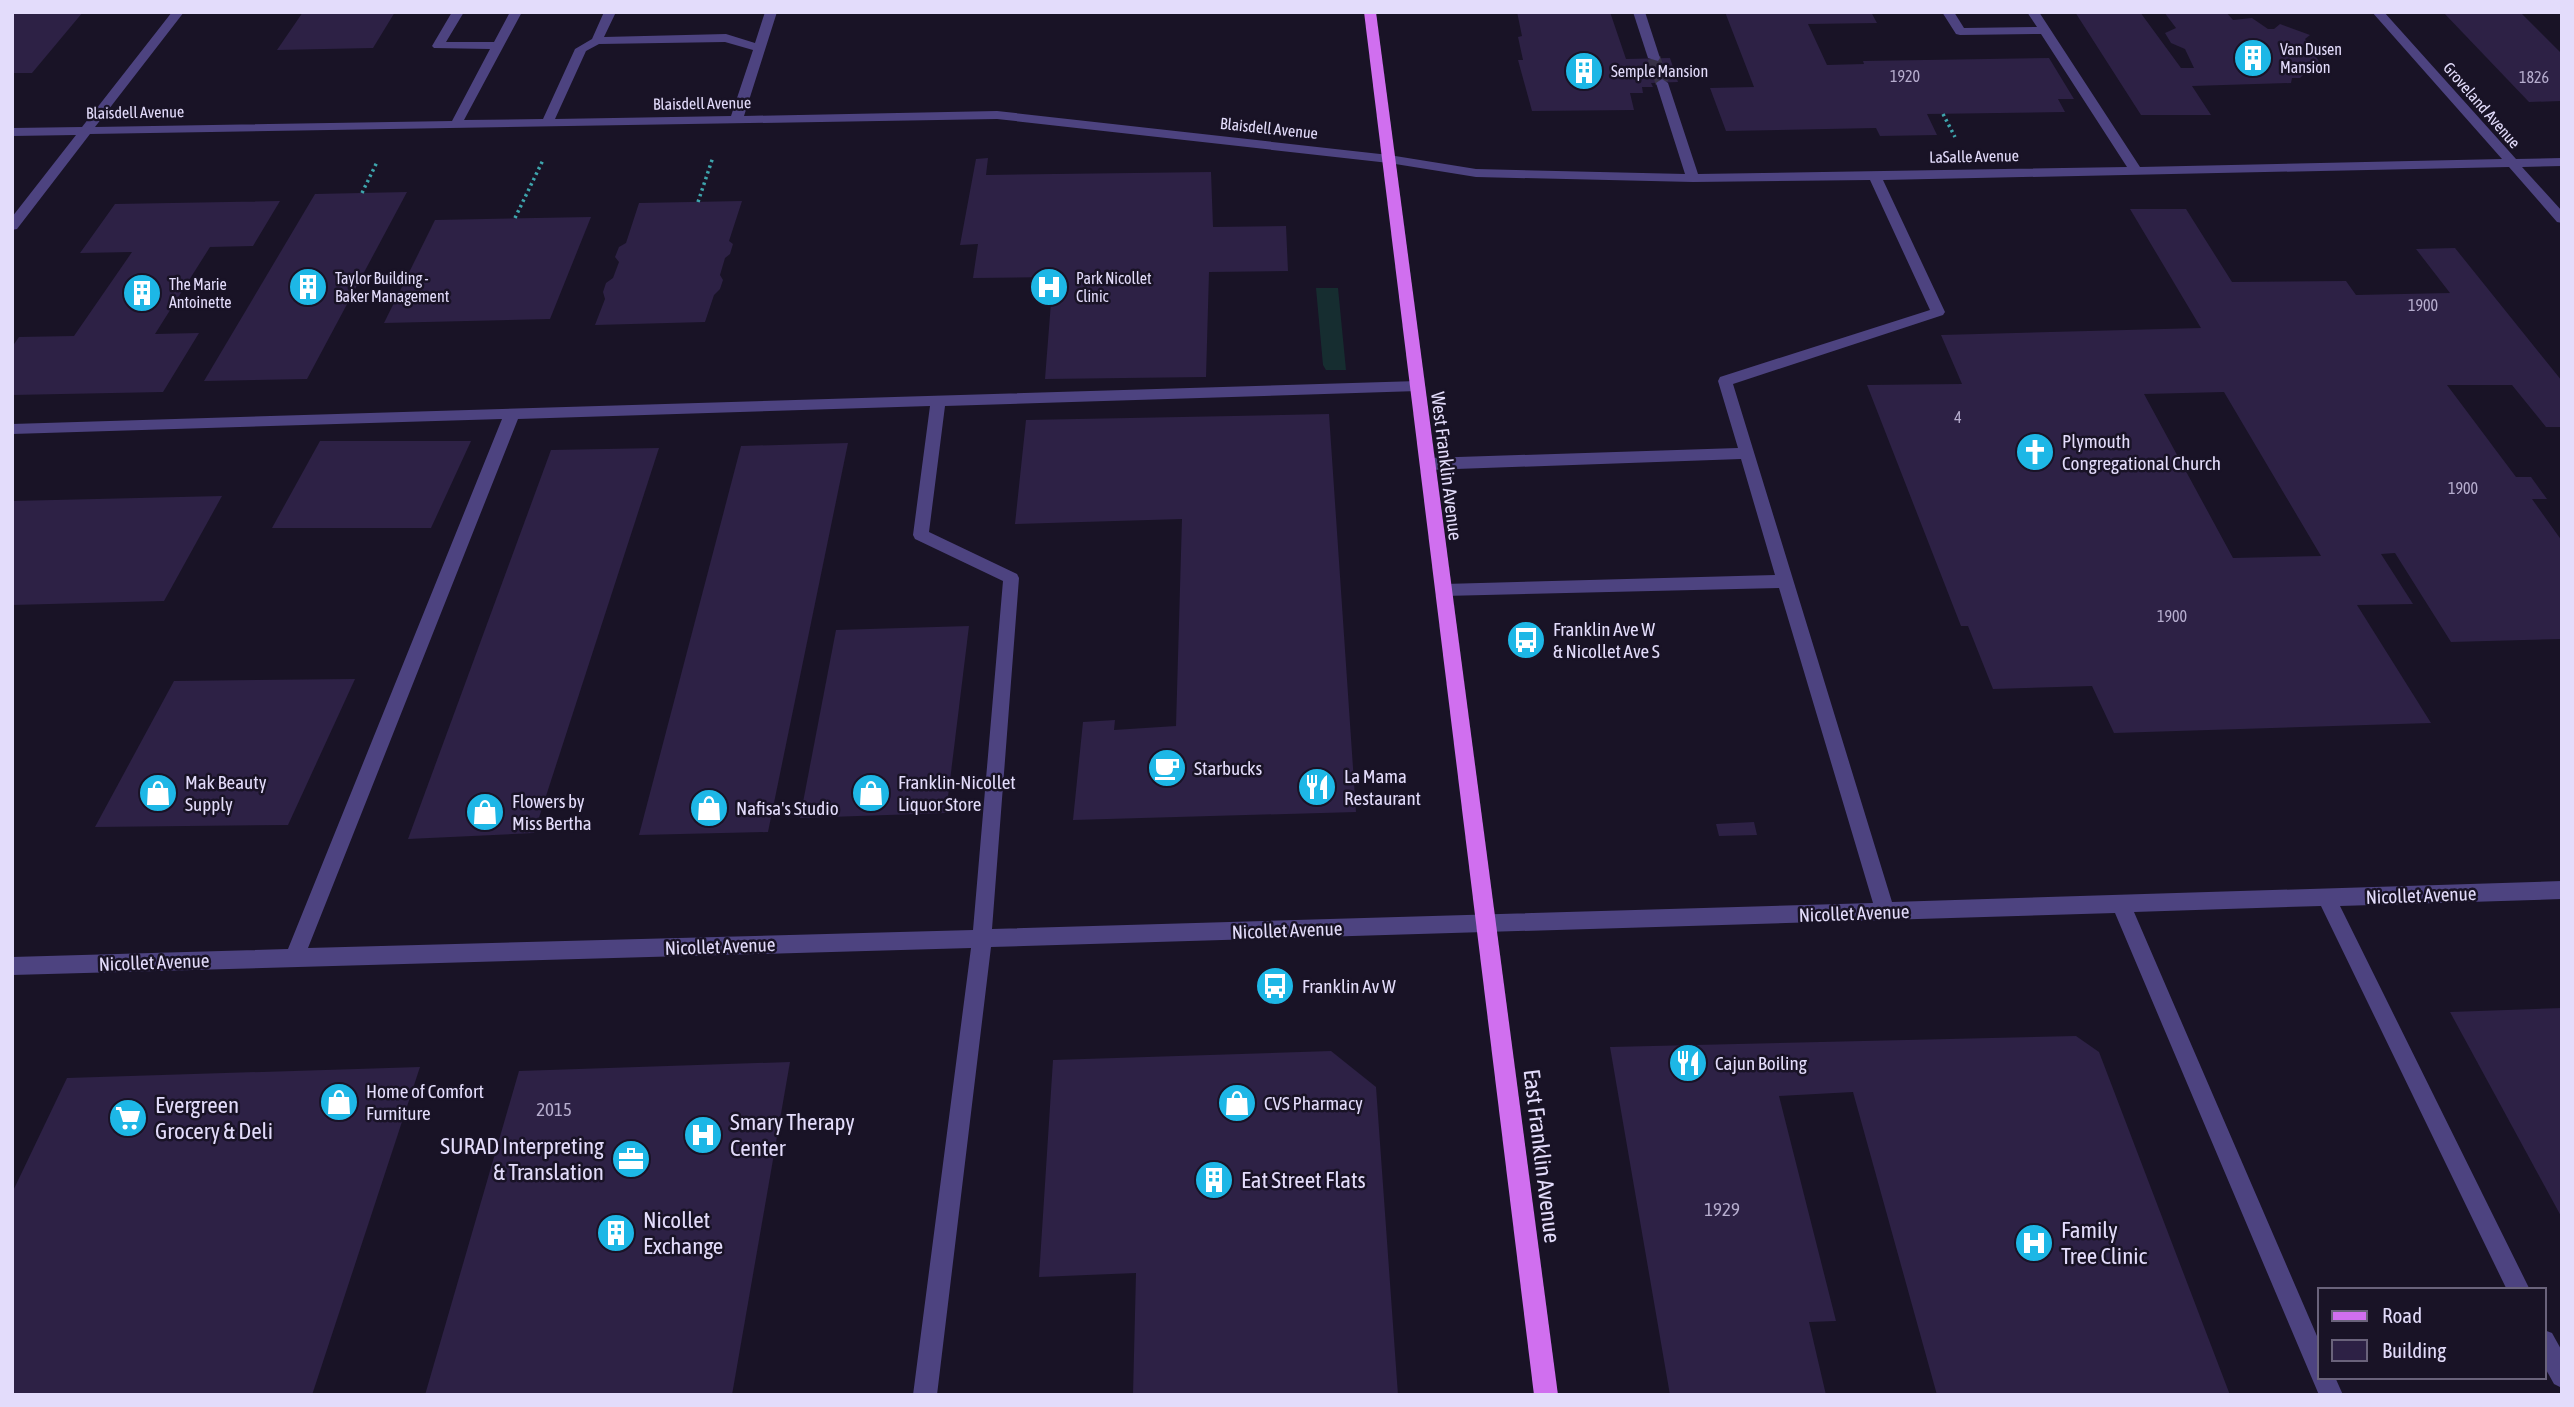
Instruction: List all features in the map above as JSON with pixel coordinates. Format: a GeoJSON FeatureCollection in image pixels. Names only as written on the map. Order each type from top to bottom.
{"type":"FeatureCollection","features":[{"type":"Feature","properties":{"kind":"main road","name":"West Franklin Avenue"},"geometry":{"type":"LineString","coordinates":[[1370,12],[1486,924]]}},
{"type":"Feature","properties":{"kind":"main road","name":"East Franklin Avenue"},"geometry":{"type":"LineString","coordinates":[[1486,924],[1546,1395]]}},
{"type":"Feature","properties":{"kind":"street"},"geometry":{"type":"LineString","coordinates":[[12,226],[178,12]]}},
{"type":"Feature","properties":{"kind":"street"},"geometry":{"type":"LineString","coordinates":[[458,12],[438,46],[497,45]]}},
{"type":"Feature","properties":{"kind":"street"},"geometry":{"type":"LineString","coordinates":[[456,124],[516,12]]}},
{"type":"Feature","properties":{"kind":"street"},"geometry":{"type":"LineString","coordinates":[[597,41],[610,12]]}},
{"type":"Feature","properties":{"kind":"street"},"geometry":{"type":"LineString","coordinates":[[736,120],[771,12]]}},
{"type":"Feature","properties":{"kind":"street"},"geometry":{"type":"LineString","coordinates":[[1639,12],[1654,58]]}},
{"type":"Feature","properties":{"kind":"street"},"geometry":{"type":"LineString","coordinates":[[1948,12],[1960,32],[2045,30]]}},
{"type":"Feature","properties":{"kind":"street"},"geometry":{"type":"LineString","coordinates":[[2033,12],[2136,171]]}},
{"type":"Feature","properties":{"kind":"street","name":"Groveland Avenue"},"geometry":{"type":"LineString","coordinates":[[2378,12],[2562,219]]}},
{"type":"Feature","properties":{"kind":"street"},"geometry":{"type":"LineString","coordinates":[[547,123],[581,49],[597,41],[726,38],[759,48]]}},
{"type":"Feature","properties":{"kind":"street"},"geometry":{"type":"LineString","coordinates":[[1662,83],[1693,178]]}},
{"type":"Feature","properties":{"kind":"street","name":"Blaisdell Avenue"},"geometry":{"type":"LineString","coordinates":[[12,132],[997,115],[1389,159]]}},
{"type":"Feature","properties":{"kind":"street","name":"LaSalle Avenue"},"geometry":{"type":"LineString","coordinates":[[1389,159],[1476,173],[1693,178],[2562,162]]}},
{"type":"Feature","properties":{"kind":"street"},"geometry":{"type":"LineString","coordinates":[[1875,176],[1938,312],[1725,381],[1885,912]]}},
{"type":"Feature","properties":{"kind":"street"},"geometry":{"type":"LineString","coordinates":[[12,429],[1418,386]]}},
{"type":"Feature","properties":{"kind":"street"},"geometry":{"type":"LineString","coordinates":[[925,1395],[982,938],[1011,578],[921,535],[938,401]]}},
{"type":"Feature","properties":{"kind":"street"},"geometry":{"type":"LineString","coordinates":[[294,958],[513,414]]}},
{"type":"Feature","properties":{"kind":"street"},"geometry":{"type":"LineString","coordinates":[[1427,464],[1747,453]]}},
{"type":"Feature","properties":{"kind":"street"},"geometry":{"type":"LineString","coordinates":[[1444,590],[1787,581]]}},
{"type":"Feature","properties":{"kind":"street","name":"Nicollet Avenue"},"geometry":{"type":"LineString","coordinates":[[12,965],[1486,924],[2562,890]]}},
{"type":"Feature","properties":{"kind":"street"},"geometry":{"type":"LineString","coordinates":[[2327,898],[2518,1288]]}},
{"type":"Feature","properties":{"kind":"street"},"geometry":{"type":"LineString","coordinates":[[2121,904],[2318,1365]]}},
{"type":"Feature","properties":{"kind":"street"},"geometry":{"type":"LineString","coordinates":[[2546,1345],[2562,1376]]}},
{"type":"Feature","properties":{"kind":"street"},"geometry":{"type":"LineString","coordinates":[[2324,1379],[2331,1395]]}},
{"type":"Feature","properties":{"kind":"path"},"geometry":{"type":"LineString","coordinates":[[1943,114],[1956,141]]}},
{"type":"Feature","properties":{"kind":"path"},"geometry":{"type":"LineString","coordinates":[[698,202],[716,149]]}},
{"type":"Feature","properties":{"kind":"path"},"geometry":{"type":"LineString","coordinates":[[362,193],[381,155]]}},
{"type":"Feature","properties":{"kind":"path"},"geometry":{"type":"LineString","coordinates":[[515,218],[541,164]]}},
{"type":"Feature","properties":{"kind":"green space"},"geometry":{"type":"Polygon","coordinates":[[[1316,288],[1338,288],[1346,370],[1326,370],[1323,365],[1316,288]]]}},
{"type":"Feature","properties":{"kind":"building"},"geometry":{"type":"Polygon","coordinates":[[[12,12],[83,12],[32,73],[12,73],[12,12]]]}},
{"type":"Feature","properties":{"kind":"building"},"geometry":{"type":"Polygon","coordinates":[[[303,12],[395,12],[373,48],[277,50],[303,12]]]}},
{"type":"Feature","properties":{"kind":"building","name":"Semple Mansion"},"geometry":{"type":"Polygon","coordinates":[[[1517,12],[1610,12],[1626,59],[1670,58],[1678,82],[1651,83],[1653,87],[1642,87],[1643,93],[1630,93],[1634,110],[1532,111],[1518,60],[1523,60],[1518,37],[1522,36],[1517,12]]]}},
{"type":"Feature","properties":{"kind":"building"},"geometry":{"type":"Polygon","coordinates":[[[1725,12],[1871,12],[1877,23],[1808,24],[1827,65],[1864,64],[1863,61],[2049,58],[2074,99],[2058,99],[2065,112],[1927,114],[1937,135],[1880,136],[1876,128],[1726,131],[1710,88],[1754,87],[1725,12]]]}},
{"type":"Feature","properties":{"kind":"building","name":"Van Dusen Mansion"},"geometry":{"type":"Polygon","coordinates":[[[2075,12],[2140,12],[2181,68],[2194,68],[2185,49],[2171,43],[2165,33],[2176,28],[2164,12],[2226,12],[2233,20],[2252,18],[2268,29],[2274,29],[2280,24],[2310,35],[2305,39],[2323,68],[2303,70],[2304,74],[2300,78],[2292,78],[2291,83],[2192,86],[2211,115],[2141,115],[2075,12]]]}},
{"type":"Feature","properties":{"kind":"building"},"geometry":{"type":"Polygon","coordinates":[[[2443,12],[2520,12],[2562,54],[2562,101],[2529,102],[2443,12]]]}},
{"type":"Feature","properties":{"kind":"building"},"geometry":{"type":"Polygon","coordinates":[[[988,158],[986,175],[1211,172],[1213,227],[1286,226],[1288,271],[1209,272],[1206,377],[1045,379],[1053,277],[973,278],[978,244],[960,245],[976,159],[988,158]]]}},
{"type":"Feature","properties":{"kind":"building","name":"Taylor Building - Baker Management"},"geometry":{"type":"Polygon","coordinates":[[[407,192],[307,379],[204,381],[315,194],[407,192]]]}},
{"type":"Feature","properties":{"kind":"building","name":"The Marie Antoinette"},"geometry":{"type":"Polygon","coordinates":[[[280,201],[253,246],[210,247],[155,334],[199,333],[163,392],[12,395],[12,347],[19,337],[74,336],[132,252],[80,253],[115,204],[280,201]]]}},
{"type":"Feature","properties":{"kind":"building"},"geometry":{"type":"Polygon","coordinates":[[[742,201],[729,241],[733,244],[720,275],[723,280],[714,295],[705,322],[595,325],[605,299],[603,292],[606,283],[613,278],[619,262],[615,257],[619,247],[626,243],[639,203],[742,201]]]}},
{"type":"Feature","properties":{"kind":"building","name":"Plymouth Congregational Church"},"geometry":{"type":"Polygon","coordinates":[[[2130,209],[2186,209],[2232,282],[2346,281],[2356,295],[2450,293],[2416,249],[2455,248],[2562,381],[2562,427],[2546,427],[2512,385],[2447,385],[2516,477],[2531,477],[2547,499],[2532,499],[2562,541],[2562,639],[2451,642],[2395,553],[2381,554],[2413,604],[2357,605],[2431,723],[2114,733],[2092,686],[1993,689],[1968,626],[1961,626],[1867,385],[1962,384],[1941,335],[2201,328],[2130,209]],[[2224,392],[2144,394],[2233,558],[2321,556],[2224,392]]]}},
{"type":"Feature","properties":{"kind":"building"},"geometry":{"type":"Polygon","coordinates":[[[591,217],[550,319],[384,323],[435,220],[591,217]]]}},
{"type":"Feature","properties":{"kind":"building"},"geometry":{"type":"Polygon","coordinates":[[[1329,414],[1356,812],[1073,820],[1083,722],[1115,720],[1114,730],[1176,726],[1182,519],[1015,524],[1026,420],[1329,414]]]}},
{"type":"Feature","properties":{"kind":"building"},"geometry":{"type":"Polygon","coordinates":[[[320,441],[471,441],[431,528],[272,528],[320,441]]]}},
{"type":"Feature","properties":{"kind":"building"},"geometry":{"type":"Polygon","coordinates":[[[848,443],[768,832],[639,835],[741,446],[848,443]]]}},
{"type":"Feature","properties":{"kind":"building"},"geometry":{"type":"Polygon","coordinates":[[[659,448],[534,833],[408,839],[551,450],[659,448]]]}},
{"type":"Feature","properties":{"kind":"building"},"geometry":{"type":"Polygon","coordinates":[[[222,496],[164,601],[12,605],[12,501],[222,496]]]}},
{"type":"Feature","properties":{"kind":"building"},"geometry":{"type":"Polygon","coordinates":[[[969,626],[946,813],[800,818],[836,630],[969,626]]]}},
{"type":"Feature","properties":{"kind":"building"},"geometry":{"type":"Polygon","coordinates":[[[355,679],[288,825],[95,827],[174,681],[355,679]]]}},
{"type":"Feature","properties":{"kind":"building"},"geometry":{"type":"Polygon","coordinates":[[[1754,822],[1757,835],[1719,836],[1716,824],[1754,822]]]}},
{"type":"Feature","properties":{"kind":"building"},"geometry":{"type":"Polygon","coordinates":[[[2562,1008],[2562,1218],[2450,1012],[2562,1008]]]}},
{"type":"Feature","properties":{"kind":"building","name":"Family Tree Clinic"},"geometry":{"type":"Polygon","coordinates":[[[2076,1036],[2099,1052],[2230,1395],[1937,1395],[1853,1092],[1779,1096],[1836,1321],[1809,1322],[1826,1395],[1670,1395],[1610,1047],[2076,1036]]]}},
{"type":"Feature","properties":{"kind":"building","name":"Eat Street Flats"},"geometry":{"type":"Polygon","coordinates":[[[1331,1051],[1376,1087],[1398,1395],[1133,1395],[1136,1273],[1039,1277],[1053,1060],[1331,1051]]]}},
{"type":"Feature","properties":{"kind":"building","name":"Nicollet Exchange"},"geometry":{"type":"Polygon","coordinates":[[[790,1062],[732,1395],[425,1395],[519,1071],[790,1062]]]}},
{"type":"Feature","properties":{"kind":"building"},"geometry":{"type":"Polygon","coordinates":[[[420,1067],[312,1395],[12,1395],[12,1193],[67,1078],[420,1067]]]}},
{"type":"Feature","properties":{"kind":"tunnel"},"geometry":{"type":"LineString","coordinates":[[1654,58],[1662,83]]}},
{"type":"Feature","properties":{"kind":"place","name":"Van Dusen Mansion"},"geometry":{"type":"Point","coordinates":[2253,58]}},
{"type":"Feature","properties":{"kind":"place","name":"Semple Mansion"},"geometry":{"type":"Point","coordinates":[1584,71]}},
{"type":"Feature","properties":{"kind":"place","name":"Taylor Building - Baker Management"},"geometry":{"type":"Point","coordinates":[308,287]}},
{"type":"Feature","properties":{"kind":"place","name":"Park Nicollet Clinic"},"geometry":{"type":"Point","coordinates":[1049,287]}},
{"type":"Feature","properties":{"kind":"place","name":"The Marie Antoinette"},"geometry":{"type":"Point","coordinates":[142,293]}},
{"type":"Feature","properties":{"kind":"place","name":"Plymouth Congregational Church"},"geometry":{"type":"Point","coordinates":[2035,452]}},
{"type":"Feature","properties":{"kind":"place","name":"Franklin Ave W & Nicollet Ave S"},"geometry":{"type":"Point","coordinates":[1526,640]}},
{"type":"Feature","properties":{"kind":"place","name":"Starbucks"},"geometry":{"type":"Point","coordinates":[1167,768]}},
{"type":"Feature","properties":{"kind":"place","name":"La Mama Restaurant"},"geometry":{"type":"Point","coordinates":[1317,787]}},
{"type":"Feature","properties":{"kind":"place","name":"Mak Beauty Supply"},"geometry":{"type":"Point","coordinates":[158,793]}},
{"type":"Feature","properties":{"kind":"place","name":"Franklin-Nicollet Liquor Store"},"geometry":{"type":"Point","coordinates":[871,793]}},
{"type":"Feature","properties":{"kind":"place","name":"Nafisa's Studio"},"geometry":{"type":"Point","coordinates":[709,808]}},
{"type":"Feature","properties":{"kind":"place","name":"Flowers by Miss Bertha"},"geometry":{"type":"Point","coordinates":[485,812]}},
{"type":"Feature","properties":{"kind":"place","name":"Franklin Av W"},"geometry":{"type":"Point","coordinates":[1275,986]}},
{"type":"Feature","properties":{"kind":"place","name":"Cajun Boiling"},"geometry":{"type":"Point","coordinates":[1688,1063]}},
{"type":"Feature","properties":{"kind":"place","name":"Home of Comfort Furniture"},"geometry":{"type":"Point","coordinates":[339,1102]}},
{"type":"Feature","properties":{"kind":"place","name":"CVS Pharmacy"},"geometry":{"type":"Point","coordinates":[1237,1103]}},
{"type":"Feature","properties":{"kind":"place","name":"Evergreen Grocery & Deli"},"geometry":{"type":"Point","coordinates":[128,1118]}},
{"type":"Feature","properties":{"kind":"place","name":"Smary Therapy Center"},"geometry":{"type":"Point","coordinates":[703,1135]}},
{"type":"Feature","properties":{"kind":"place","name":"SURAD Interpreting & Translation"},"geometry":{"type":"Point","coordinates":[631,1159]}},
{"type":"Feature","properties":{"kind":"place","name":"Eat Street Flats"},"geometry":{"type":"Point","coordinates":[1214,1180]}},
{"type":"Feature","properties":{"kind":"place","name":"Nicollet Exchange"},"geometry":{"type":"Point","coordinates":[616,1233]}},
{"type":"Feature","properties":{"kind":"place","name":"Family Tree Clinic"},"geometry":{"type":"Point","coordinates":[2034,1243]}}]}
